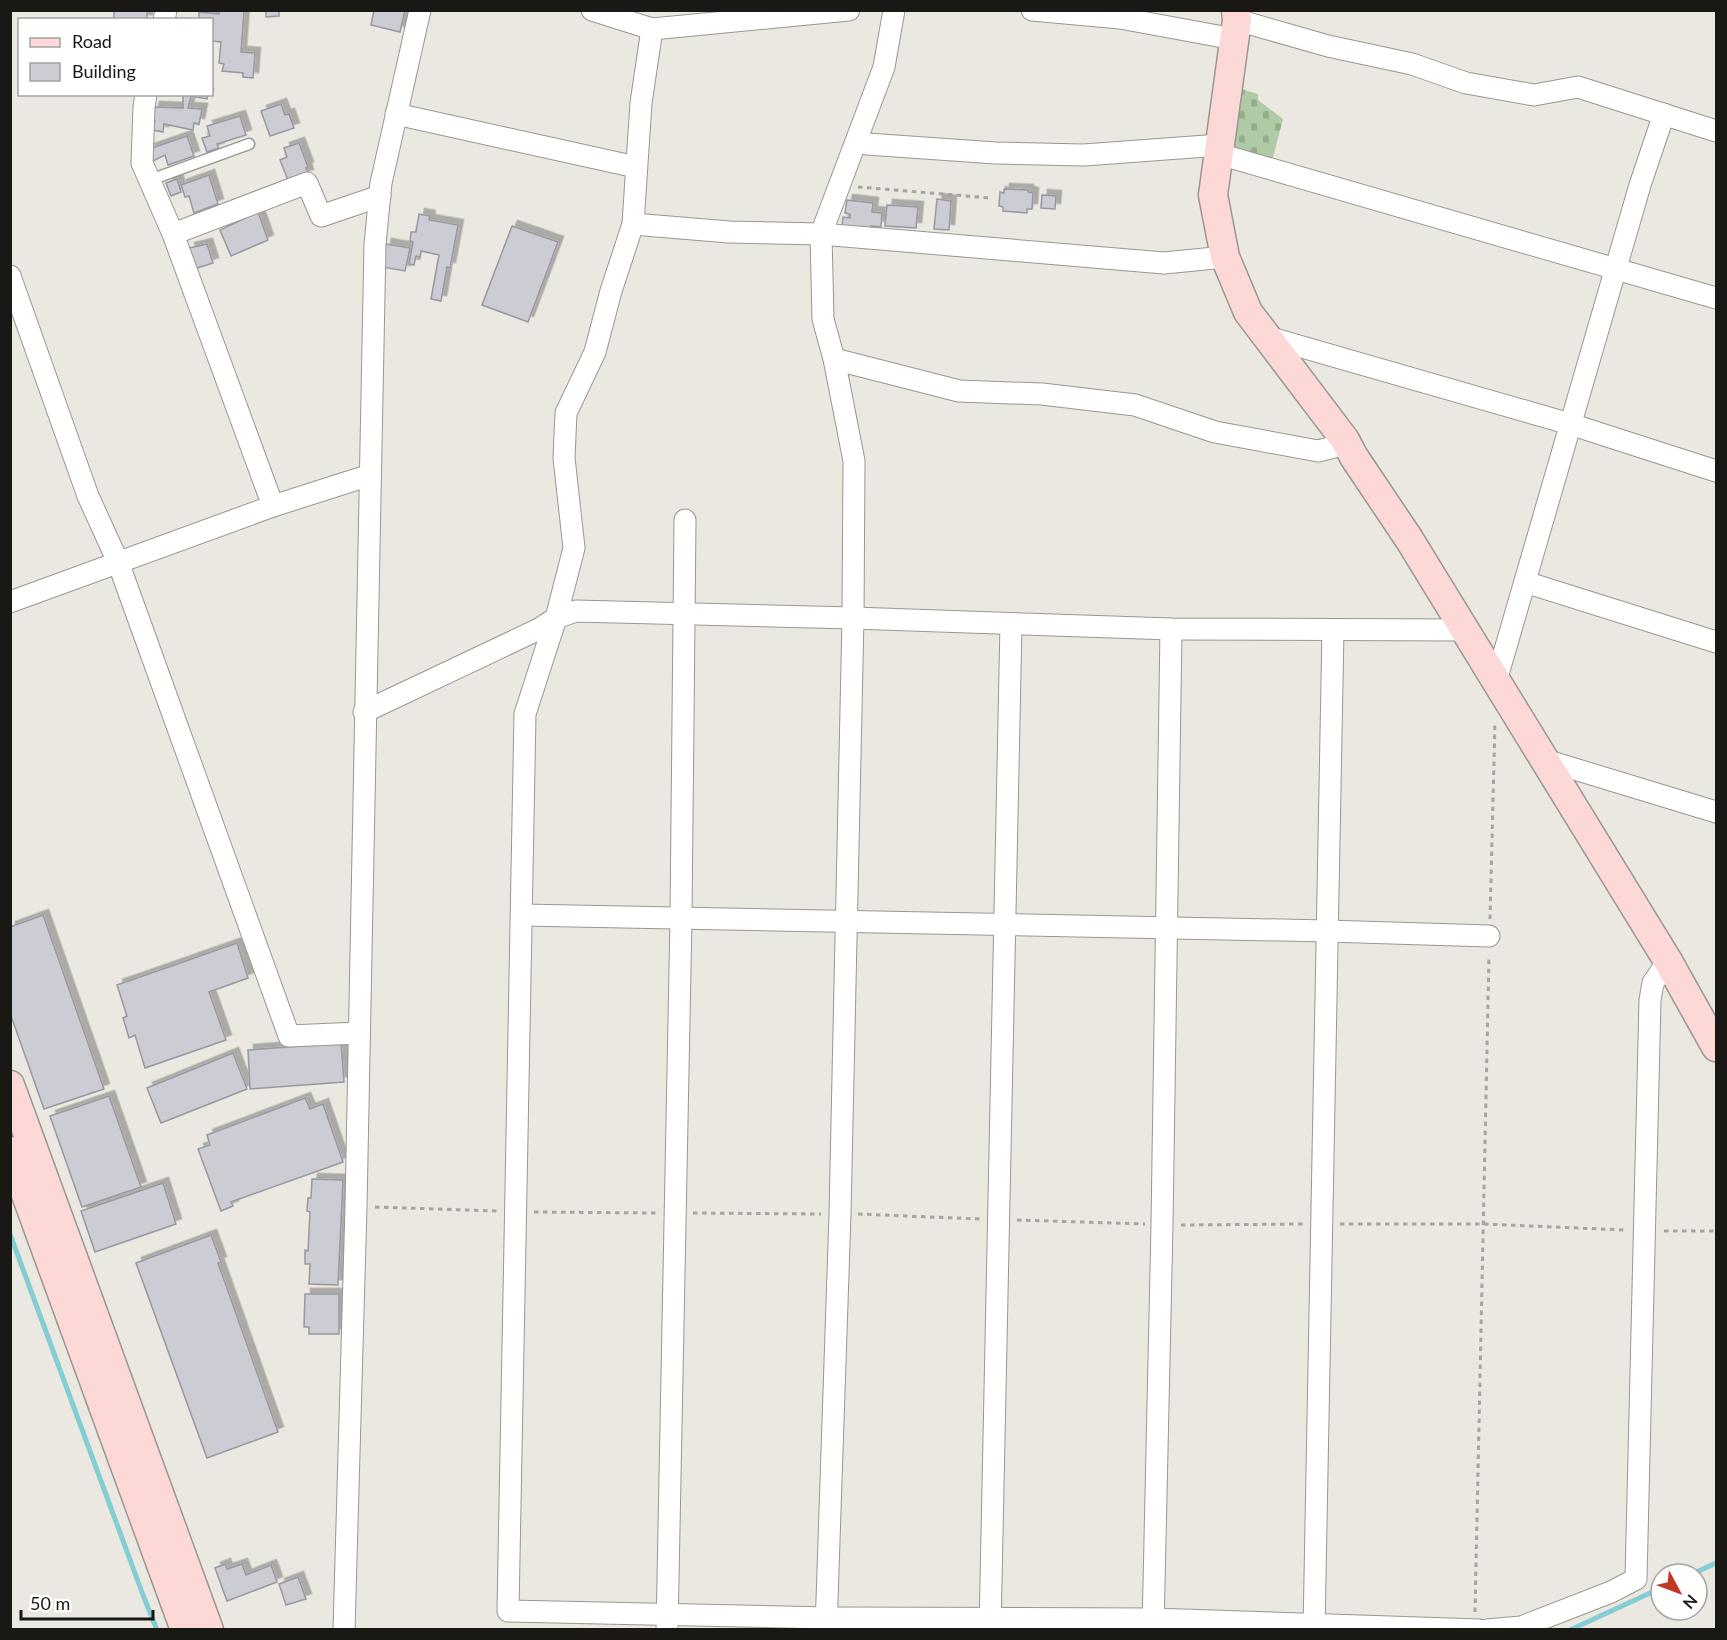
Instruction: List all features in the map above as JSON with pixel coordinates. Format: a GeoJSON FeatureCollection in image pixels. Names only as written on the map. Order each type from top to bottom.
{"type":"FeatureCollection","features":[{"type":"Feature","properties":{"kind":"street"},"geometry":{"type":"LineString","coordinates":[[344,1629],[356,1207],[375,244],[381,183],[420,10]]}},
{"type":"Feature","properties":{"kind":"street"},"geometry":{"type":"LineString","coordinates":[[592,10],[652,29],[849,10]]}},
{"type":"Feature","properties":{"kind":"street"},"geometry":{"type":"LineString","coordinates":[[826,1624],[839,1226],[853,618],[854,460],[834,359],[823,319],[821,234],[884,67],[894,10]]}},
{"type":"Feature","properties":{"kind":"street"},"geometry":{"type":"LineString","coordinates":[[1032,10],[1120,18],[1236,23],[1412,64],[1466,82],[1534,95],[1578,87],[1716,131]]}},
{"type":"Feature","properties":{"kind":"street"},"geometry":{"type":"LineString","coordinates":[[1236,23],[1214,195],[1225,257],[1248,312],[1345,440],[1409,539],[1714,1034]]}},
{"type":"Feature","properties":{"kind":"street"},"geometry":{"type":"LineString","coordinates":[[652,29],[641,103],[633,224],[611,291],[595,352],[566,413],[564,458],[574,548],[556,618],[525,714],[508,1611],[667,1622],[1153,1624],[1477,1629]]}},
{"type":"Feature","properties":{"kind":"street"},"geometry":{"type":"LineString","coordinates":[[146,96],[142,164],[172,234],[273,506]]}},
{"type":"Feature","properties":{"kind":"street"},"geometry":{"type":"LineString","coordinates":[[396,114],[636,167]]}},
{"type":"Feature","properties":{"kind":"street"},"geometry":{"type":"LineString","coordinates":[[1496,681],[1640,185],[1664,114]]}},
{"type":"Feature","properties":{"kind":"street"},"geometry":{"type":"LineString","coordinates":[[857,142],[996,153],[1084,155],[1220,150],[1716,298]]}},
{"type":"Feature","properties":{"kind":"street"},"geometry":{"type":"LineString","coordinates":[[172,234],[307,183],[321,216],[380,196]]}},
{"type":"Feature","properties":{"kind":"street"},"geometry":{"type":"LineString","coordinates":[[633,224],[729,232],[821,234],[1164,263],[1225,257]]}},
{"type":"Feature","properties":{"kind":"street"},"geometry":{"type":"LineString","coordinates":[[10,276],[88,496],[118,562],[289,1036],[359,1033]]}},
{"type":"Feature","properties":{"kind":"street"},"geometry":{"type":"LineString","coordinates":[[1264,336],[1570,424],[1716,471]]}},
{"type":"Feature","properties":{"kind":"street"},"geometry":{"type":"LineString","coordinates":[[834,359],[959,391],[1042,394],[1135,405],[1215,432],[1318,451],[1334,447],[1345,440]]}},
{"type":"Feature","properties":{"kind":"street"},"geometry":{"type":"LineString","coordinates":[[10,602],[273,506],[370,475]]}},
{"type":"Feature","properties":{"kind":"street"},"geometry":{"type":"LineString","coordinates":[[667,1622],[681,918],[685,520]]}},
{"type":"Feature","properties":{"kind":"street"},"geometry":{"type":"LineString","coordinates":[[1525,582],[1716,642]]}},
{"type":"Feature","properties":{"kind":"street"},"geometry":{"type":"LineString","coordinates":[[364,712],[539,629],[556,618],[576,611],[1171,629],[1463,630]]}},
{"type":"Feature","properties":{"kind":"street"},"geometry":{"type":"LineString","coordinates":[[990,1625],[1011,624]]}},
{"type":"Feature","properties":{"kind":"street"},"geometry":{"type":"LineString","coordinates":[[1153,1624],[1171,629]]}},
{"type":"Feature","properties":{"kind":"street"},"geometry":{"type":"LineString","coordinates":[[1314,1627],[1333,630]]}},
{"type":"Feature","properties":{"kind":"street"},"geometry":{"type":"LineString","coordinates":[[1545,760],[1716,812]]}},
{"type":"Feature","properties":{"kind":"street"},"geometry":{"type":"LineString","coordinates":[[522,915],[1489,936]]}},
{"type":"Feature","properties":{"kind":"street"},"geometry":{"type":"LineString","coordinates":[[1487,1629],[1521,1627],[1611,1592],[1636,1579],[1650,1000],[1653,982],[1668,961]]}},
{"type":"Feature","properties":{"kind":"street"},"geometry":{"type":"LineString","coordinates":[[10,1085],[209,1629]]}},
{"type":"Feature","properties":{"kind":"street"},"geometry":{"type":"LineString","coordinates":[[10,1151],[185,1629]]}},
{"type":"Feature","properties":{"kind":"lane"},"geometry":{"type":"LineString","coordinates":[[150,180],[249,144]]}},
{"type":"Feature","properties":{"kind":"path"},"geometry":{"type":"LineString","coordinates":[[840,186],[991,198]]}},
{"type":"Feature","properties":{"kind":"path"},"geometry":{"type":"LineString","coordinates":[[1477,1629],[1483,1224],[1495,718]]}},
{"type":"Feature","properties":{"kind":"path"},"geometry":{"type":"LineString","coordinates":[[356,1207],[516,1212]]}},
{"type":"Feature","properties":{"kind":"path"},"geometry":{"type":"LineString","coordinates":[[1483,1224],[1716,1231]]}},
{"type":"Feature","properties":{"kind":"green space"},"geometry":{"type":"Polygon","coordinates":[[[1241,89],[1258,94],[1258,100],[1283,119],[1272,161],[1229,149],[1241,89]]]}},
{"type":"Feature","properties":{"kind":"building"},"geometry":{"type":"Polygon","coordinates":[[[147,10],[147,18],[114,18],[114,11],[147,10]]]}},
{"type":"Feature","properties":{"kind":"building"},"geometry":{"type":"Polygon","coordinates":[[[219,10],[249,10],[244,12],[241,52],[255,53],[253,78],[243,77],[243,73],[222,71],[224,64],[219,63],[221,42],[213,41],[213,18],[199,18],[199,12],[219,14],[219,10]]]}},
{"type":"Feature","properties":{"kind":"building"},"geometry":{"type":"Polygon","coordinates":[[[266,10],[279,10],[279,16],[266,17],[266,10]]]}},
{"type":"Feature","properties":{"kind":"building"},"geometry":{"type":"Polygon","coordinates":[[[374,10],[405,10],[400,32],[371,25],[374,10]]]}},
{"type":"Feature","properties":{"kind":"building"},"geometry":{"type":"Polygon","coordinates":[[[183,96],[191,96],[188,108],[202,109],[199,124],[194,123],[193,130],[164,124],[163,132],[152,130],[155,121],[151,120],[154,107],[183,108],[183,96]]]}},
{"type":"Feature","properties":{"kind":"building"},"geometry":{"type":"Polygon","coordinates":[[[191,96],[208,96],[207,99],[191,96]]]}},
{"type":"Feature","properties":{"kind":"building"},"geometry":{"type":"Polygon","coordinates":[[[281,104],[285,115],[289,114],[294,128],[270,136],[261,111],[281,104]]]}},
{"type":"Feature","properties":{"kind":"building"},"geometry":{"type":"Polygon","coordinates":[[[240,116],[246,135],[217,144],[219,148],[207,152],[202,138],[210,136],[207,126],[240,116]]]}},
{"type":"Feature","properties":{"kind":"building"},"geometry":{"type":"Polygon","coordinates":[[[187,136],[194,156],[168,165],[165,155],[153,161],[149,149],[187,136]]]}},
{"type":"Feature","properties":{"kind":"building"},"geometry":{"type":"Polygon","coordinates":[[[299,143],[308,167],[306,168],[308,175],[288,180],[280,160],[287,157],[284,148],[299,143]]]}},
{"type":"Feature","properties":{"kind":"building"},"geometry":{"type":"Polygon","coordinates":[[[209,175],[218,204],[194,213],[189,196],[185,197],[181,185],[209,175]]]}},
{"type":"Feature","properties":{"kind":"building"},"geometry":{"type":"Polygon","coordinates":[[[177,179],[181,192],[171,196],[166,183],[177,179]]]}},
{"type":"Feature","properties":{"kind":"building"},"geometry":{"type":"Polygon","coordinates":[[[1004,189],[1028,190],[1033,193],[1032,209],[1027,209],[1027,213],[1003,211],[1003,207],[999,206],[1000,192],[1004,193],[1004,189]]]}},
{"type":"Feature","properties":{"kind":"building"},"geometry":{"type":"Polygon","coordinates":[[[1042,195],[1056,196],[1055,209],[1041,208],[1042,195]]]}},
{"type":"Feature","properties":{"kind":"building"},"geometry":{"type":"Polygon","coordinates":[[[937,199],[951,201],[949,230],[934,229],[937,199]]]}},
{"type":"Feature","properties":{"kind":"building"},"geometry":{"type":"Polygon","coordinates":[[[847,200],[873,203],[872,212],[882,213],[881,227],[871,226],[870,230],[842,227],[843,217],[850,218],[850,214],[845,213],[847,200]]]}},
{"type":"Feature","properties":{"kind":"building"},"geometry":{"type":"Polygon","coordinates":[[[887,205],[918,207],[916,228],[885,226],[887,205]]]}},
{"type":"Feature","properties":{"kind":"building"},"geometry":{"type":"Polygon","coordinates":[[[258,212],[268,240],[231,256],[220,230],[258,212]]]}},
{"type":"Feature","properties":{"kind":"building"},"geometry":{"type":"Polygon","coordinates":[[[419,214],[430,216],[429,220],[458,225],[441,301],[431,299],[439,255],[421,251],[420,257],[416,256],[414,265],[409,264],[413,242],[410,241],[411,232],[416,232],[419,214]]]}},
{"type":"Feature","properties":{"kind":"building"},"geometry":{"type":"Polygon","coordinates":[[[512,226],[558,242],[528,322],[482,305],[512,226]]]}},
{"type":"Feature","properties":{"kind":"building"},"geometry":{"type":"Polygon","coordinates":[[[207,244],[213,263],[194,269],[189,248],[207,244]]]}},
{"type":"Feature","properties":{"kind":"building"},"geometry":{"type":"Polygon","coordinates":[[[386,244],[410,248],[405,271],[382,267],[386,244]]]}},
{"type":"Feature","properties":{"kind":"building"},"geometry":{"type":"Polygon","coordinates":[[[43,915],[104,1089],[44,1109],[10,1013],[10,927],[43,915]]]}},
{"type":"Feature","properties":{"kind":"building"},"geometry":{"type":"Polygon","coordinates":[[[237,943],[248,978],[209,992],[226,1040],[145,1068],[135,1035],[129,1038],[123,1018],[127,1016],[117,985],[237,943]]]}},
{"type":"Feature","properties":{"kind":"building"},"geometry":{"type":"Polygon","coordinates":[[[341,1043],[344,1082],[250,1089],[248,1050],[341,1043]]]}},
{"type":"Feature","properties":{"kind":"building"},"geometry":{"type":"Polygon","coordinates":[[[233,1053],[247,1089],[161,1123],[147,1088],[233,1053]]]}},
{"type":"Feature","properties":{"kind":"building"},"geometry":{"type":"Polygon","coordinates":[[[109,1096],[141,1187],[82,1207],[50,1116],[109,1096]]]}},
{"type":"Feature","properties":{"kind":"building"},"geometry":{"type":"Polygon","coordinates":[[[305,1098],[310,1109],[323,1104],[343,1162],[231,1202],[233,1206],[221,1211],[198,1149],[210,1145],[207,1135],[305,1098]]]}},
{"type":"Feature","properties":{"kind":"building"},"geometry":{"type":"Polygon","coordinates":[[[312,1179],[343,1180],[338,1285],[309,1284],[310,1264],[305,1264],[305,1250],[308,1251],[310,1212],[307,1211],[308,1198],[311,1198],[312,1179]]]}},
{"type":"Feature","properties":{"kind":"building"},"geometry":{"type":"Polygon","coordinates":[[[163,1183],[176,1224],[95,1252],[81,1211],[163,1183]]]}},
{"type":"Feature","properties":{"kind":"building"},"geometry":{"type":"Polygon","coordinates":[[[211,1235],[221,1262],[218,1263],[278,1432],[207,1458],[136,1263],[211,1235]]]}},
{"type":"Feature","properties":{"kind":"building"},"geometry":{"type":"Polygon","coordinates":[[[305,1294],[339,1294],[339,1334],[309,1334],[309,1327],[304,1327],[305,1294]]]}},
{"type":"Feature","properties":{"kind":"building"},"geometry":{"type":"Polygon","coordinates":[[[225,1564],[227,1569],[242,1564],[246,1575],[271,1565],[277,1582],[227,1601],[215,1568],[225,1564]]]}},
{"type":"Feature","properties":{"kind":"building"},"geometry":{"type":"Polygon","coordinates":[[[298,1577],[306,1599],[286,1605],[279,1584],[298,1577]]]}},
{"type":"Feature","properties":{"kind":"waterway"},"geometry":{"type":"LineString","coordinates":[[10,1234],[157,1630]]}},
{"type":"Feature","properties":{"kind":"waterway"},"geometry":{"type":"LineString","coordinates":[[1709,1566],[1716,1563]]}},
{"type":"Feature","properties":{"kind":"waterway"},"geometry":{"type":"LineString","coordinates":[[1570,1630],[1649,1594]]}}]}
